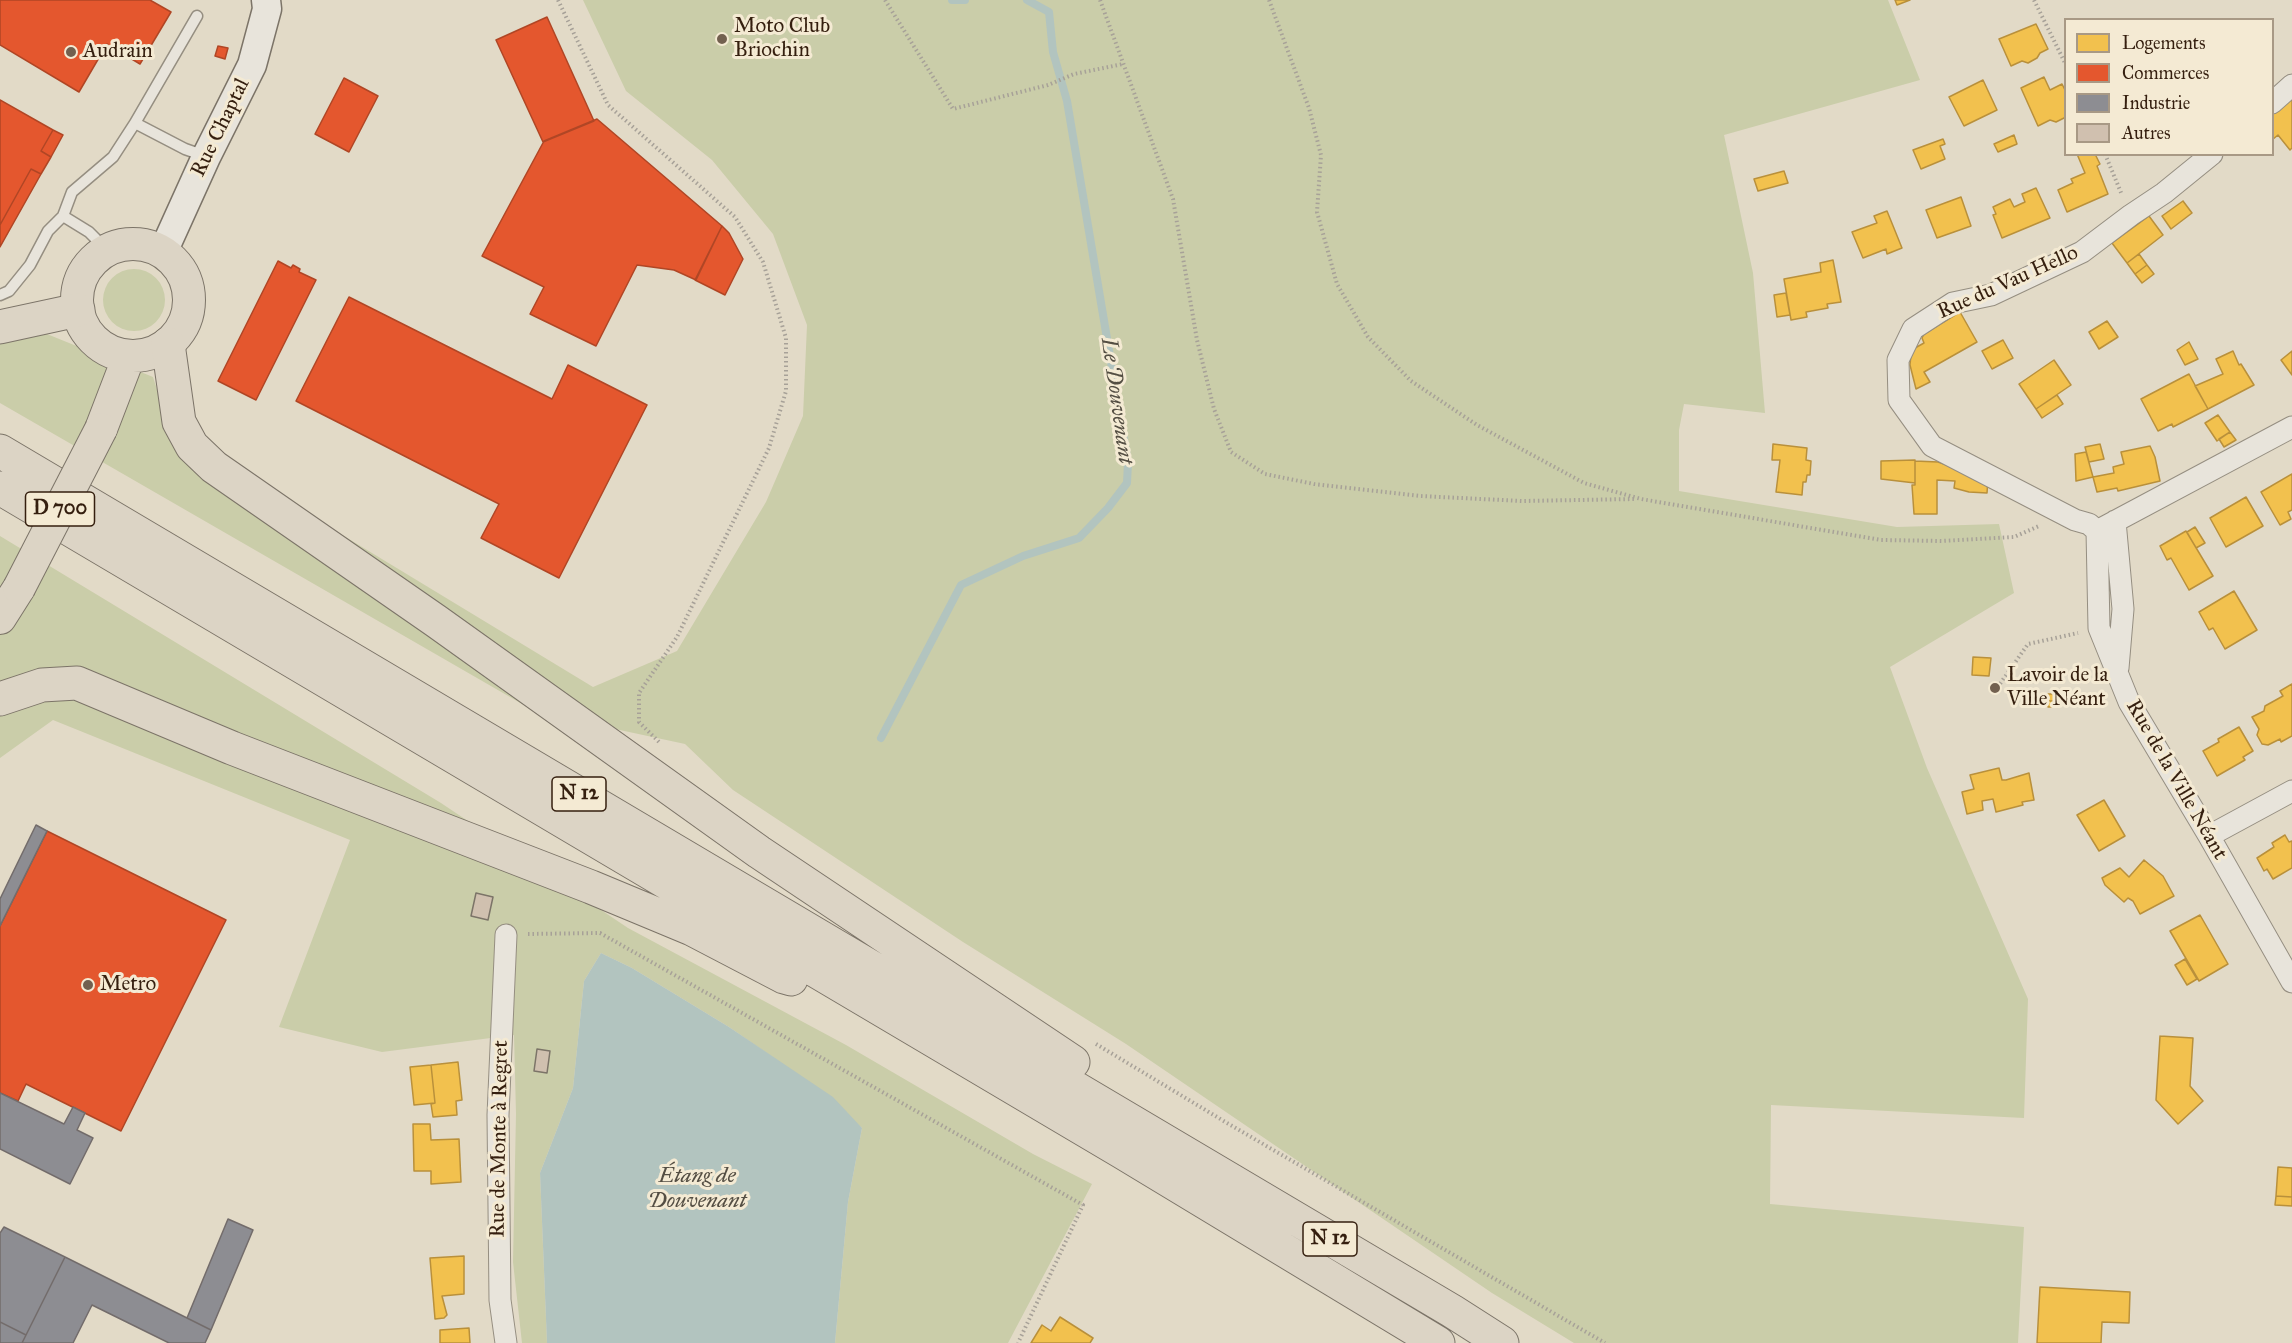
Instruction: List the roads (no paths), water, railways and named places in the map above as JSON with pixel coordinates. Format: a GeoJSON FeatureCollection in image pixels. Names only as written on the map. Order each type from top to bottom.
{"type":"FeatureCollection","features":[{"type":"Feature","properties":{"kind":"highway"},"geometry":{"type":"LineString","coordinates":[[0,327],[78,310]]}},
{"type":"Feature","properties":{"kind":"highway"},"geometry":{"type":"LineString","coordinates":[[168,344],[179,422],[192,446],[214,467],[436,621],[759,852],[1077,1065],[1158,1137]]}},
{"type":"Feature","properties":{"kind":"highway","name":"N 12"},"geometry":{"type":"LineString","coordinates":[[0,451],[1452,1311],[1502,1343]]}},
{"type":"Feature","properties":{"kind":"highway","name":"N 12"},"geometry":{"type":"LineString","coordinates":[[0,488],[1187,1191],[1438,1343]]}},
{"type":"Feature","properties":{"kind":"highway","name":"N 12"},"geometry":{"type":"LineString","coordinates":[[0,699],[42,684],[77,683],[243,752],[602,891],[692,929],[784,977],[846,989]]}},
{"type":"Feature","properties":{"kind":"main road","name":"Rue Chaptal"},"geometry":{"type":"LineString","coordinates":[[163,252],[206,157],[252,65],[267,9],[266,0]]}},
{"type":"Feature","properties":{"kind":"main road"},"geometry":{"type":"LineString","coordinates":[[121,245],[150,246],[163,252],[177,264],[186,279],[190,297],[188,315],[180,331],[168,344],[156,351],[129,356],[115,353],[102,346],[91,337],[82,324],[78,310],[78,292],[83,275],[93,261],[107,250],[121,245]]}},
{"type":"Feature","properties":{"kind":"main road","name":"D 700"},"geometry":{"type":"LineString","coordinates":[[0,618],[19,588],[101,429],[129,356]]}},
{"type":"Feature","properties":{"kind":"street"},"geometry":{"type":"LineString","coordinates":[[2274,101],[2292,85]]}},
{"type":"Feature","properties":{"kind":"street","name":"Rue du Vau Hello"},"geometry":{"type":"LineString","coordinates":[[2106,526],[2089,525],[1932,446],[1899,400],[1898,360],[1913,329],[1953,303],[1991,295],[2082,252],[2164,193],[2210,156]]}},
{"type":"Feature","properties":{"kind":"street"},"geometry":{"type":"LineString","coordinates":[[2117,674],[2123,609],[2106,526],[2292,427]]}},
{"type":"Feature","properties":{"kind":"street","name":"Rue de la Ville Néant"},"geometry":{"type":"LineString","coordinates":[[2106,526],[2099,628],[2117,674],[2129,702],[2292,982]]}},
{"type":"Feature","properties":{"kind":"street"},"geometry":{"type":"LineString","coordinates":[[2209,836],[2292,791]]}},
{"type":"Feature","properties":{"kind":"street","name":"Rue de Monte à Regret"},"geometry":{"type":"LineString","coordinates":[[506,935],[498,1115],[500,1300],[506,1343]]}},
{"type":"Feature","properties":{"kind":"lane"},"geometry":{"type":"LineString","coordinates":[[0,294],[9,291],[30,265],[48,231],[63,216],[72,192],[113,158],[197,16]]}},
{"type":"Feature","properties":{"kind":"lane"},"geometry":{"type":"LineString","coordinates":[[135,123],[185,149],[206,157]]}},
{"type":"Feature","properties":{"kind":"lane"},"geometry":{"type":"LineString","coordinates":[[63,216],[89,232],[107,250]]}},
{"type":"Feature","properties":{"kind":"water","name":"Étang de Douvenant"},"geometry":{"type":"Polygon","coordinates":[[[601,953],[632,968],[729,1027],[833,1097],[862,1128],[848,1202],[835,1343],[547,1343],[540,1173],[573,1088],[584,981],[601,953]]]}},
{"type":"Feature","properties":{"kind":"waterway","name":"Le Douvenant"},"geometry":{"type":"LineString","coordinates":[[952,0],[965,0]]}},
{"type":"Feature","properties":{"kind":"waterway","name":"Le Douvenant"},"geometry":{"type":"LineString","coordinates":[[881,738],[961,585],[1023,556],[1079,538],[1108,508],[1127,483],[1128,463],[1067,101],[1053,52],[1049,12],[1027,0]]}},
{"type":"Feature","properties":{"kind":"place","name":"Moto Club Briochin"},"geometry":{"type":"Point","coordinates":[722,39]}},
{"type":"Feature","properties":{"kind":"place","name":"Audrain"},"geometry":{"type":"Point","coordinates":[71,52]}},
{"type":"Feature","properties":{"kind":"place","name":"Lavoir de la Ville Néant"},"geometry":{"type":"Point","coordinates":[1995,688]}},
{"type":"Feature","properties":{"kind":"place","name":"Metro"},"geometry":{"type":"Point","coordinates":[88,985]}}]}
